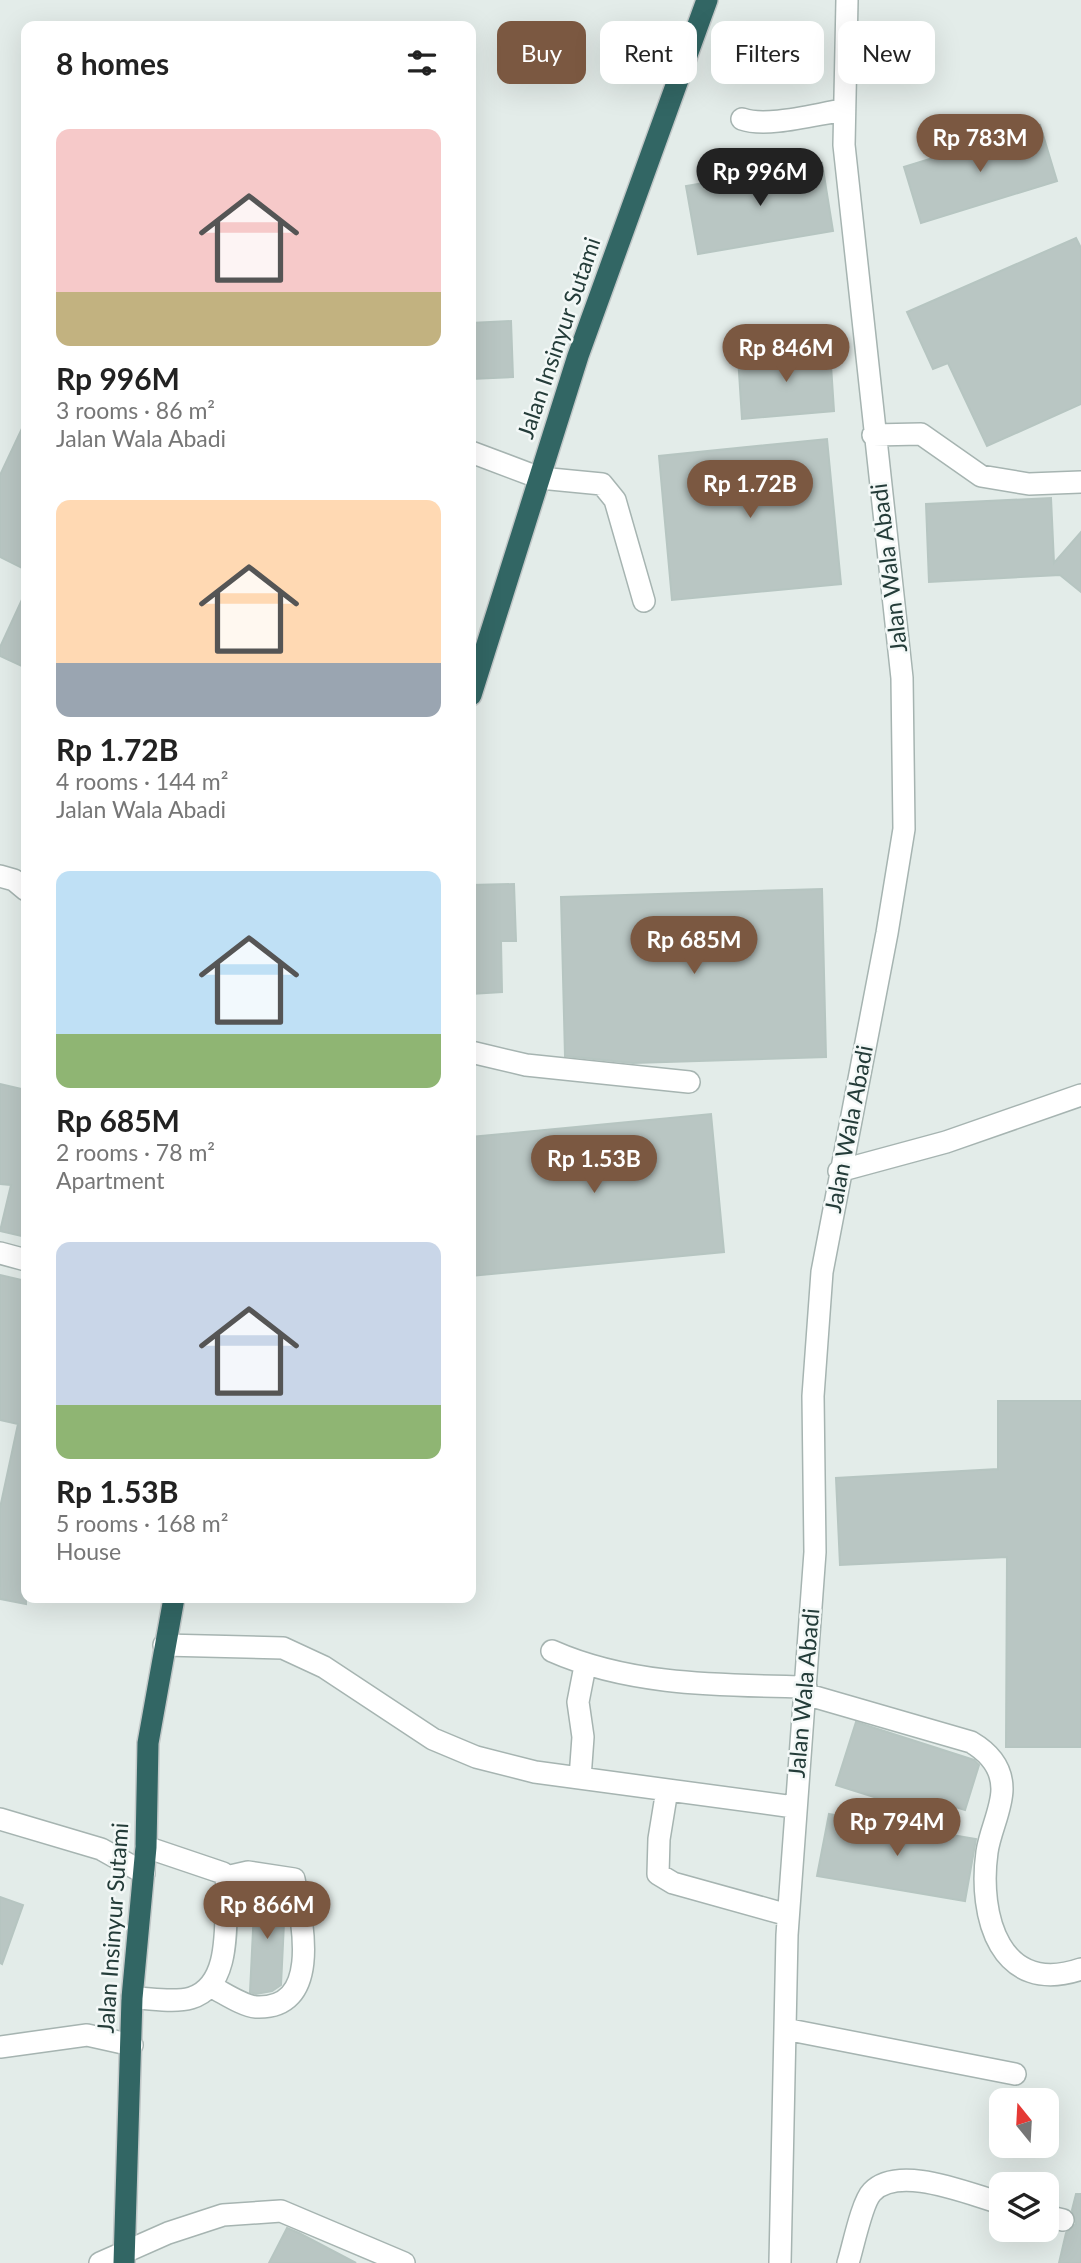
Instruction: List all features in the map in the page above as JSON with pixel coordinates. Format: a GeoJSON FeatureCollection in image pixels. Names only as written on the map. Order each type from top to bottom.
{"type":"FeatureCollection","features":[{"type":"Feature","properties":{"kind":"highway","name":"Jalan Insinyur Sutami"},"geometry":{"type":"LineString","coordinates":[[476,678],[578,356],[707,0]]}},
{"type":"Feature","properties":{"kind":"highway","name":"Jalan Insinyur Sutami"},"geometry":{"type":"LineString","coordinates":[[125,2259],[132,1998],[146,1847],[148,1743],[173,1603]]}},
{"type":"Feature","properties":{"kind":"street","name":"Jalan Wala Abadi"},"geometry":{"type":"LineString","coordinates":[[780,2263],[788,1915],[815,1552],[813,1396],[822,1272],[839,1171],[887,933],[904,829],[902,678],[873,435],[844,145],[847,0]]}},
{"type":"Feature","properties":{"kind":"street"},"geometry":{"type":"LineString","coordinates":[[742,119],[755,124],[844,110]]}},
{"type":"Feature","properties":{"kind":"street"},"geometry":{"type":"LineString","coordinates":[[873,435],[921,434],[981,476],[1029,484],[1081,482]]}},
{"type":"Feature","properties":{"kind":"street"},"geometry":{"type":"LineString","coordinates":[[476,454],[540,478],[602,484],[609,490],[615,500],[643,601]]}},
{"type":"Feature","properties":{"kind":"street"},"geometry":{"type":"LineString","coordinates":[[0,876],[14,880],[21,886]]}},
{"type":"Feature","properties":{"kind":"street"},"geometry":{"type":"LineString","coordinates":[[476,1053],[526,1065],[689,1082]]}},
{"type":"Feature","properties":{"kind":"street"},"geometry":{"type":"LineString","coordinates":[[839,1171],[946,1142],[1081,1095]]}},
{"type":"Feature","properties":{"kind":"street"},"geometry":{"type":"LineString","coordinates":[[0,1254],[21,1259]]}},
{"type":"Feature","properties":{"kind":"street"},"geometry":{"type":"LineString","coordinates":[[164,1645],[283,1648],[324,1667],[433,1739],[476,1757],[535,1773],[794,1807]]}},
{"type":"Feature","properties":{"kind":"street"},"geometry":{"type":"LineString","coordinates":[[552,1651],[585,1666],[637,1677],[805,1691],[971,1742],[985,1750],[997,1769],[1002,1790],[987,1852],[985,1894],[996,1939],[1010,1959],[1028,1972],[1045,1977],[1081,1969]]}},
{"type":"Feature","properties":{"kind":"street"},"geometry":{"type":"LineString","coordinates":[[580,1779],[583,1737],[578,1702],[585,1666]]}},
{"type":"Feature","properties":{"kind":"street"},"geometry":{"type":"LineString","coordinates":[[667,1790],[659,1839],[658,1874],[673,1883],[788,1915]]}},
{"type":"Feature","properties":{"kind":"street"},"geometry":{"type":"LineString","coordinates":[[0,1819],[101,1849],[144,1873]]}},
{"type":"Feature","properties":{"kind":"street"},"geometry":{"type":"LineString","coordinates":[[146,1847],[214,1869],[226,1877],[248,1872],[294,1879],[300,1911],[301,1981],[290,1999],[278,2004],[254,2007],[212,1987]]}},
{"type":"Feature","properties":{"kind":"street"},"geometry":{"type":"LineString","coordinates":[[132,1998],[189,1999],[212,1987],[221,1959],[226,1877]]}},
{"type":"Feature","properties":{"kind":"street"},"geometry":{"type":"LineString","coordinates":[[785,2029],[1015,2074]]}},
{"type":"Feature","properties":{"kind":"street"},"geometry":{"type":"LineString","coordinates":[[0,2047],[87,2035],[132,2045]]}},
{"type":"Feature","properties":{"kind":"street"},"geometry":{"type":"LineString","coordinates":[[848,2263],[871,2193],[890,2180],[913,2179],[989,2200]]}},
{"type":"Feature","properties":{"kind":"street"},"geometry":{"type":"LineString","coordinates":[[100,2263],[125,2259],[168,2233],[223,2215],[281,2211],[404,2263]]}},
{"type":"Feature","properties":{"kind":"building"},"geometry":{"type":"Polygon","coordinates":[[[1040,125],[1057,181],[921,223],[904,167],[1040,125]]]}},
{"type":"Feature","properties":{"kind":"building"},"geometry":{"type":"Polygon","coordinates":[[[822,163],[833,231],[698,254],[686,186],[822,163]]]}},
{"type":"Feature","properties":{"kind":"building"},"geometry":{"type":"Polygon","coordinates":[[[1076,238],[1081,248],[1081,404],[987,446],[948,363],[933,369],[907,312],[1076,238]]]}},
{"type":"Feature","properties":{"kind":"building"},"geometry":{"type":"Polygon","coordinates":[[[511,321],[513,377],[476,379],[476,323],[511,321]]]}},
{"type":"Feature","properties":{"kind":"building"},"geometry":{"type":"Polygon","coordinates":[[[830,350],[834,411],[742,419],[738,357],[830,350]]]}},
{"type":"Feature","properties":{"kind":"building"},"geometry":{"type":"Polygon","coordinates":[[[21,431],[21,568],[0,557],[0,475],[21,431]]]}},
{"type":"Feature","properties":{"kind":"building"},"geometry":{"type":"Polygon","coordinates":[[[827,439],[841,584],[672,600],[659,456],[827,439]]]}},
{"type":"Feature","properties":{"kind":"building"},"geometry":{"type":"Polygon","coordinates":[[[1051,498],[1054,563],[1081,532],[1081,592],[1060,575],[929,582],[926,504],[1051,498]]]}},
{"type":"Feature","properties":{"kind":"building"},"geometry":{"type":"Polygon","coordinates":[[[21,602],[21,666],[0,656],[0,647],[21,602]]]}},
{"type":"Feature","properties":{"kind":"building"},"geometry":{"type":"Polygon","coordinates":[[[514,884],[516,941],[501,941],[502,992],[476,994],[476,885],[514,884]]]}},
{"type":"Feature","properties":{"kind":"building"},"geometry":{"type":"Polygon","coordinates":[[[822,889],[826,1057],[633,1063],[565,1056],[561,897],[822,889]]]}},
{"type":"Feature","properties":{"kind":"building"},"geometry":{"type":"Polygon","coordinates":[[[0,1084],[21,1089],[21,1236],[0,1231],[11,1185],[0,1184],[0,1084]]]}},
{"type":"Feature","properties":{"kind":"building"},"geometry":{"type":"Polygon","coordinates":[[[711,1114],[724,1252],[476,1276],[476,1137],[711,1114]]]}},
{"type":"Feature","properties":{"kind":"building"},"geometry":{"type":"Polygon","coordinates":[[[0,1275],[21,1280],[21,1603],[26,1604],[0,1599],[0,1508],[18,1424],[0,1420],[0,1275]]]}},
{"type":"Feature","properties":{"kind":"building"},"geometry":{"type":"Polygon","coordinates":[[[998,1401],[1081,1401],[1081,1747],[1006,1747],[1007,1557],[840,1565],[836,1478],[998,1469],[998,1401]]]}},
{"type":"Feature","properties":{"kind":"building"},"geometry":{"type":"Polygon","coordinates":[[[856,1722],[974,1760],[979,1765],[965,1810],[930,1799],[925,1813],[836,1785],[856,1722]]]}},
{"type":"Feature","properties":{"kind":"building"},"geometry":{"type":"Polygon","coordinates":[[[829,1814],[976,1839],[965,1901],[817,1876],[829,1814]]]}},
{"type":"Feature","properties":{"kind":"building"},"geometry":{"type":"Polygon","coordinates":[[[255,1889],[283,1891],[285,1902],[281,1985],[272,1991],[256,1994],[250,1992],[255,1889]]]}},
{"type":"Feature","properties":{"kind":"building"},"geometry":{"type":"Polygon","coordinates":[[[0,1897],[23,1905],[2,1964],[0,1963],[0,1897]]]}},
{"type":"Feature","properties":{"kind":"building"},"geometry":{"type":"Polygon","coordinates":[[[1076,2194],[1081,2194],[1081,2263],[1059,2263],[1066,2233],[1076,2224],[1072,2210],[1076,2194]]]}},
{"type":"Feature","properties":{"kind":"building"},"geometry":{"type":"Polygon","coordinates":[[[287,2228],[299,2233],[356,2263],[269,2263],[287,2228]]]}}]}
